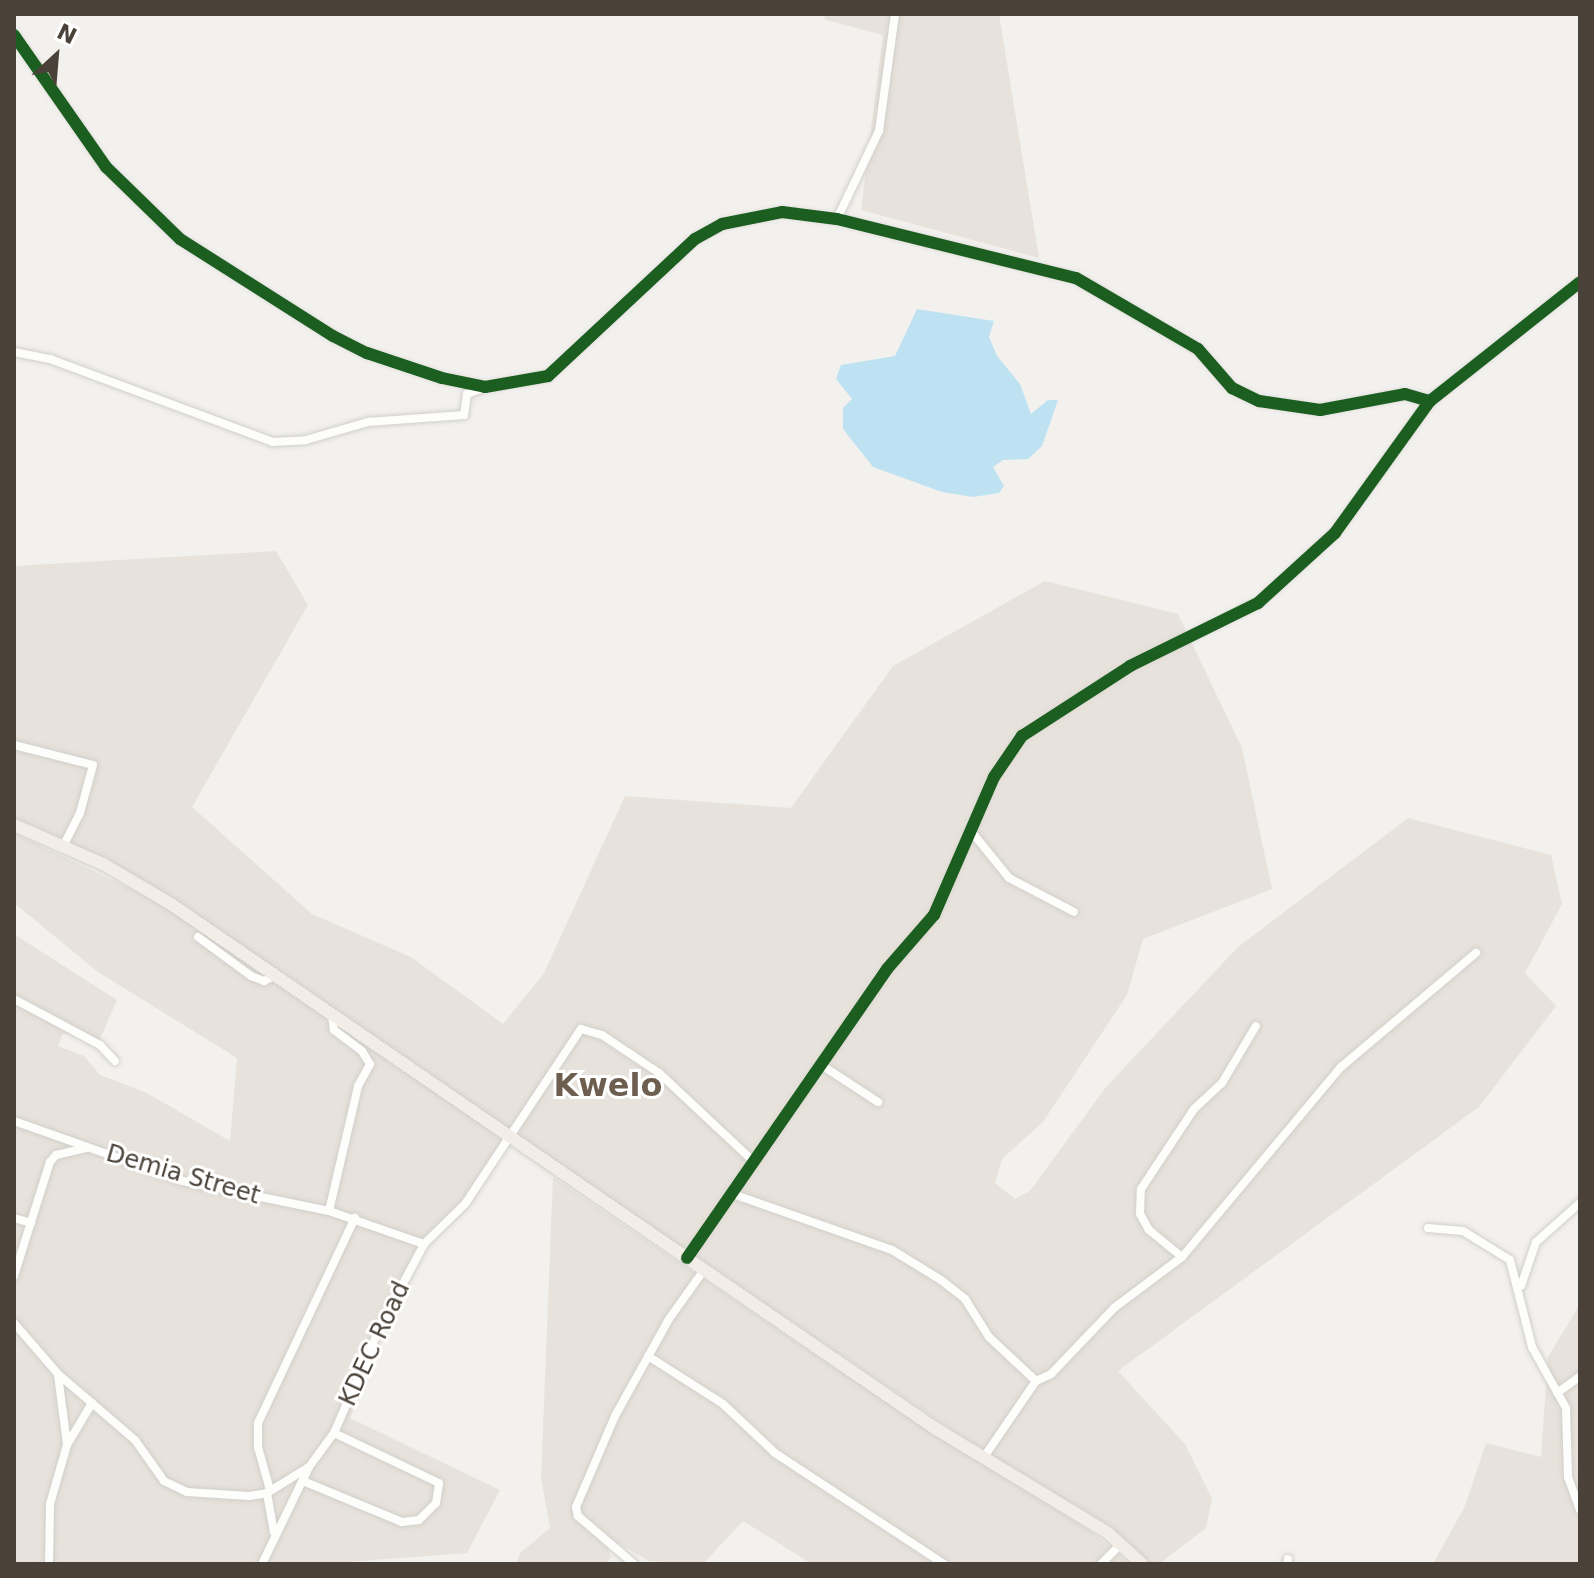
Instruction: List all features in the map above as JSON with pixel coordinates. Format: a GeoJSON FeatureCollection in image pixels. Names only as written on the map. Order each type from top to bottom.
{"type":"FeatureCollection","features":[{"type":"Feature","properties":{"kind":"main road"},"geometry":{"type":"LineString","coordinates":[[14,825],[64,845],[171,904],[704,1270],[984,1457],[1121,1544],[1142,1564]]}},
{"type":"Feature","properties":{"kind":"street"},"geometry":{"type":"LineString","coordinates":[[837,219],[879,131],[895,14]]}},
{"type":"Feature","properties":{"kind":"street"},"geometry":{"type":"LineString","coordinates":[[14,35],[106,167],[180,239],[257,292],[367,353],[485,387]]}},
{"type":"Feature","properties":{"kind":"street"},"geometry":{"type":"LineString","coordinates":[[14,352],[50,359],[273,442],[306,440],[368,422],[464,415],[467,394],[485,387],[548,376],[664,264],[722,224],[782,212],[837,219],[1076,278],[1198,349],[1232,388],[1259,401],[1320,410],[1405,394],[1430,401]]}},
{"type":"Feature","properties":{"kind":"street"},"geometry":{"type":"LineString","coordinates":[[687,1258],[730,1193],[823,1066],[887,969],[934,915],[994,777],[1022,736],[1130,666],[1258,603],[1335,533],[1430,401],[1580,282]]}},
{"type":"Feature","properties":{"kind":"street"},"geometry":{"type":"LineString","coordinates":[[14,745],[93,765],[80,813],[64,845]]}},
{"type":"Feature","properties":{"kind":"street"},"geometry":{"type":"LineString","coordinates":[[971,831],[1009,878],[1074,912]]}},
{"type":"Feature","properties":{"kind":"street"},"geometry":{"type":"LineString","coordinates":[[198,937],[251,976],[264,981],[274,976]]}},
{"type":"Feature","properties":{"kind":"street"},"geometry":{"type":"LineString","coordinates":[[984,1457],[1036,1381],[1051,1374],[1114,1308],[1182,1257],[1341,1067],[1476,953]]}},
{"type":"Feature","properties":{"kind":"street"},"geometry":{"type":"LineString","coordinates":[[14,999],[100,1045],[115,1061]]}},
{"type":"Feature","properties":{"kind":"street"},"geometry":{"type":"LineString","coordinates":[[329,1211],[358,1086],[370,1064],[334,1030],[332,1016]]}},
{"type":"Feature","properties":{"kind":"street"},"geometry":{"type":"LineString","coordinates":[[1182,1257],[1149,1230],[1140,1214],[1141,1189],[1180,1127],[1222,1083],[1256,1026]]}},
{"type":"Feature","properties":{"kind":"street","name":"KDEC Road"},"geometry":{"type":"LineString","coordinates":[[262,1564],[274,1532],[309,1467],[334,1433],[381,1325],[424,1244],[465,1204],[511,1139],[581,1029],[602,1035],[659,1073],[753,1161]]}},
{"type":"Feature","properties":{"kind":"street"},"geometry":{"type":"LineString","coordinates":[[823,1066],[878,1102]]}},
{"type":"Feature","properties":{"kind":"street","name":"Demia Street"},"geometry":{"type":"LineString","coordinates":[[14,1121],[183,1181],[329,1211],[424,1244]]}},
{"type":"Feature","properties":{"kind":"street"},"geometry":{"type":"LineString","coordinates":[[14,1276],[52,1158],[88,1148]]}},
{"type":"Feature","properties":{"kind":"street"},"geometry":{"type":"LineString","coordinates":[[730,1193],[881,1246],[941,1280],[965,1299],[989,1337],[1036,1381]]}},
{"type":"Feature","properties":{"kind":"street"},"geometry":{"type":"LineString","coordinates":[[1520,1298],[1523,1270],[1536,1242],[1580,1203]]}},
{"type":"Feature","properties":{"kind":"street"},"geometry":{"type":"LineString","coordinates":[[14,1218],[31,1223]]}},
{"type":"Feature","properties":{"kind":"street"},"geometry":{"type":"LineString","coordinates":[[274,1532],[258,1447],[258,1423],[355,1218]]}},
{"type":"Feature","properties":{"kind":"street"},"geometry":{"type":"LineString","coordinates":[[1428,1228],[1463,1231],[1510,1260],[1532,1347],[1566,1408],[1568,1477],[1580,1510]]}},
{"type":"Feature","properties":{"kind":"street"},"geometry":{"type":"LineString","coordinates":[[634,1564],[578,1516],[576,1507],[604,1438],[648,1356],[704,1270]]}},
{"type":"Feature","properties":{"kind":"street"},"geometry":{"type":"LineString","coordinates":[[14,1323],[58,1374],[135,1440],[164,1481],[187,1492],[268,1491],[309,1467]]}},
{"type":"Feature","properties":{"kind":"street"},"geometry":{"type":"LineString","coordinates":[[648,1356],[723,1404],[775,1453],[944,1564]]}},
{"type":"Feature","properties":{"kind":"street"},"geometry":{"type":"LineString","coordinates":[[58,1374],[67,1445]]}},
{"type":"Feature","properties":{"kind":"street"},"geometry":{"type":"LineString","coordinates":[[1557,1393],[1580,1376]]}},
{"type":"Feature","properties":{"kind":"street"},"geometry":{"type":"LineString","coordinates":[[49,1564],[50,1504],[67,1445],[92,1403]]}},
{"type":"Feature","properties":{"kind":"street"},"geometry":{"type":"LineString","coordinates":[[303,1481],[402,1522],[419,1520],[436,1503],[439,1483],[334,1433]]}},
{"type":"Feature","properties":{"kind":"street"},"geometry":{"type":"LineString","coordinates":[[1101,1564],[1121,1544]]}},
{"type":"Feature","properties":{"kind":"shaded area"},"geometry":{"type":"Polygon","coordinates":[[[823,14],[999,14],[1039,258],[861,210],[883,35],[826,20],[823,14]]]}},
{"type":"Feature","properties":{"kind":"shaded area"},"geometry":{"type":"Polygon","coordinates":[[[276,551],[308,605],[192,807],[312,914],[411,957],[503,1024],[544,973],[625,796],[791,808],[893,666],[1045,581],[1178,614],[1242,748],[1272,889],[1143,939],[1127,995],[1043,1122],[1002,1159],[995,1183],[1015,1199],[1030,1191],[1106,1087],[1238,947],[1408,818],[1551,855],[1562,904],[1525,973],[1556,1006],[1479,1107],[1118,1371],[1185,1444],[1212,1499],[1206,1528],[1159,1564],[1148,1564],[139,878],[30,824],[14,821],[14,566],[276,551]]]}},
{"type":"Feature","properties":{"kind":"shaded area"},"geometry":{"type":"Polygon","coordinates":[[[14,833],[168,907],[505,1141],[463,1204],[422,1242],[384,1317],[350,1418],[500,1490],[467,1553],[320,1564],[14,1564],[14,934],[117,1000],[99,1041],[63,1033],[58,1046],[84,1056],[100,1075],[147,1093],[230,1141],[237,1058],[98,972],[14,903],[14,833]]]}},
{"type":"Feature","properties":{"kind":"shaded area"},"geometry":{"type":"Polygon","coordinates":[[[553,1177],[872,1393],[1091,1531],[1130,1564],[812,1564],[743,1521],[703,1564],[649,1561],[602,1534],[611,1557],[606,1564],[516,1564],[520,1553],[550,1528],[541,1478],[553,1177]]]}},
{"type":"Feature","properties":{"kind":"shaded area"},"geometry":{"type":"Polygon","coordinates":[[[1580,1304],[1580,1564],[1433,1564],[1465,1506],[1486,1443],[1541,1457],[1548,1357],[1580,1304]]]}},
{"type":"Feature","properties":{"kind":"water"},"geometry":{"type":"Polygon","coordinates":[[[917,309],[994,321],[989,337],[997,356],[1020,384],[1031,414],[1048,400],[1058,400],[1042,446],[1028,459],[1003,460],[993,467],[1004,486],[999,493],[973,497],[942,492],[873,467],[843,429],[843,408],[852,399],[836,379],[841,365],[895,356],[917,309]]]}},
{"type":"Feature","properties":{"kind":"cycle path"},"geometry":{"type":"LineString","coordinates":[[14,35],[106,167],[180,239],[333,336],[367,353],[442,378],[485,387],[548,376],[695,239],[722,224],[782,212],[837,219],[1076,278],[1198,349],[1232,388],[1259,401],[1320,410],[1405,394],[1430,401]]}},
{"type":"Feature","properties":{"kind":"cycle path"},"geometry":{"type":"LineString","coordinates":[[687,1258],[887,969],[934,915],[994,777],[1022,736],[1130,666],[1258,603],[1335,533],[1430,401],[1580,282]]}},
{"type":"Feature","properties":{"kind":"district","name":"Kwelo"},"geometry":{"type":"Point","coordinates":[608,1085]}}]}
